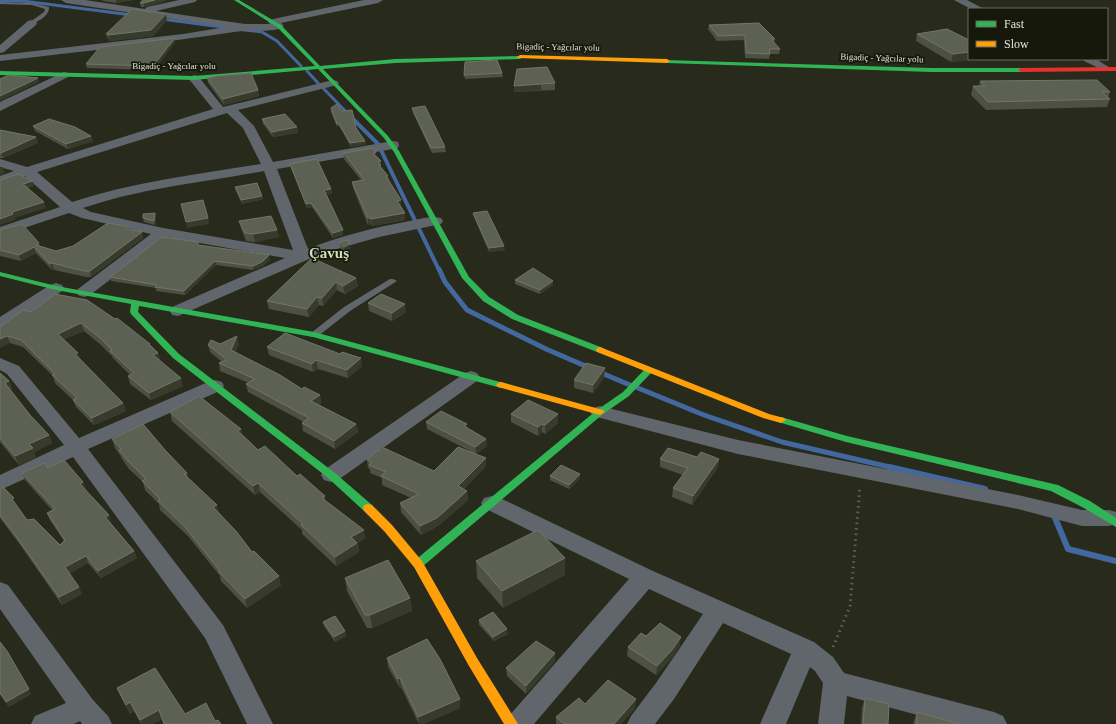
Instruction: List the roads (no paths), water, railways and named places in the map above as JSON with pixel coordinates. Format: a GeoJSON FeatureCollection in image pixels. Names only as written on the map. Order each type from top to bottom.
{"type":"FeatureCollection","features":[{"type":"Feature","properties":{"kind":"street"},"geometry":{"type":"LineString","coordinates":[[66,0],[242,28]]}},
{"type":"Feature","properties":{"kind":"street"},"geometry":{"type":"LineString","coordinates":[[84,3],[97,0]]}},
{"type":"Feature","properties":{"kind":"street"},"geometry":{"type":"LineString","coordinates":[[138,11],[192,0]]}},
{"type":"Feature","properties":{"kind":"street"},"geometry":{"type":"LineString","coordinates":[[236,0],[276,24],[333,82],[389,146],[426,223],[466,278],[486,299],[515,317],[766,416],[802,428],[1054,488],[1072,495],[1113,520]]}},
{"type":"Feature","properties":{"kind":"street"},"geometry":{"type":"LineString","coordinates":[[0,58],[276,24],[378,0]]}},
{"type":"Feature","properties":{"kind":"street"},"geometry":{"type":"LineString","coordinates":[[959,0],[977,8]]}},
{"type":"Feature","properties":{"kind":"street"},"geometry":{"type":"LineString","coordinates":[[0,50],[32,23]]}},
{"type":"Feature","properties":{"kind":"street","name":"Bigadiç - Yağcılar yolu"},"geometry":{"type":"LineString","coordinates":[[0,73],[194,78],[395,61],[528,57],[604,58],[931,70],[1110,68]]}},
{"type":"Feature","properties":{"kind":"street"},"geometry":{"type":"LineString","coordinates":[[1090,60],[1110,68]]}},
{"type":"Feature","properties":{"kind":"street"},"geometry":{"type":"LineString","coordinates":[[0,107],[64,75]]}},
{"type":"Feature","properties":{"kind":"street"},"geometry":{"type":"LineString","coordinates":[[194,78],[225,110],[248,126],[269,166],[303,256]]}},
{"type":"Feature","properties":{"kind":"street"},"geometry":{"type":"LineString","coordinates":[[0,181],[27,171],[225,110],[333,82]]}},
{"type":"Feature","properties":{"kind":"street"},"geometry":{"type":"LineString","coordinates":[[0,232],[91,200],[148,187],[370,148],[389,146]]}},
{"type":"Feature","properties":{"kind":"street"},"geometry":{"type":"LineString","coordinates":[[0,163],[27,171],[70,208],[92,216],[163,232],[303,256]]}},
{"type":"Feature","properties":{"kind":"street"},"geometry":{"type":"LineString","coordinates":[[178,311],[303,256],[356,239],[426,223]]}},
{"type":"Feature","properties":{"kind":"street"},"geometry":{"type":"LineString","coordinates":[[84,292],[163,232]]}},
{"type":"Feature","properties":{"kind":"street"},"geometry":{"type":"LineString","coordinates":[[0,274],[56,288],[314,335],[600,412],[738,447],[1018,502],[1082,518],[1113,520]]}},
{"type":"Feature","properties":{"kind":"street"},"geometry":{"type":"LineString","coordinates":[[0,325],[56,288]]}},
{"type":"Feature","properties":{"kind":"street"},"geometry":{"type":"LineString","coordinates":[[136,302],[134,312],[176,356],[331,474],[388,528],[418,564],[510,724]]}},
{"type":"Feature","properties":{"kind":"street"},"geometry":{"type":"LineString","coordinates":[[0,363],[13,370],[76,447],[214,632],[260,724]]}},
{"type":"Feature","properties":{"kind":"street"},"geometry":{"type":"LineString","coordinates":[[418,564],[600,412],[629,393],[648,370]]}},
{"type":"Feature","properties":{"kind":"street"},"geometry":{"type":"LineString","coordinates":[[331,474],[471,377]]}},
{"type":"Feature","properties":{"kind":"street"},"geometry":{"type":"LineString","coordinates":[[0,483],[76,447],[215,386]]}},
{"type":"Feature","properties":{"kind":"street"},"geometry":{"type":"LineString","coordinates":[[492,503],[645,577],[718,610],[822,665],[994,724]]}},
{"type":"Feature","properties":{"kind":"street"},"geometry":{"type":"LineString","coordinates":[[518,724],[645,577]]}},
{"type":"Feature","properties":{"kind":"street"},"geometry":{"type":"LineString","coordinates":[[0,591],[73,719]]}},
{"type":"Feature","properties":{"kind":"street"},"geometry":{"type":"LineString","coordinates":[[640,724],[665,691],[718,610]]}},
{"type":"Feature","properties":{"kind":"street"},"geometry":{"type":"LineString","coordinates":[[772,724],[822,665]]}},
{"type":"Feature","properties":{"kind":"street"},"geometry":{"type":"LineString","coordinates":[[822,665],[831,724]]}},
{"type":"Feature","properties":{"kind":"lane"},"geometry":{"type":"LineString","coordinates":[[0,3],[32,4],[47,8],[46,13],[32,23]]}},
{"type":"Feature","properties":{"kind":"lane"},"geometry":{"type":"LineString","coordinates":[[314,335],[347,309],[393,281]]}},
{"type":"Feature","properties":{"kind":"waterway"},"geometry":{"type":"LineString","coordinates":[[0,1],[23,1],[132,15]]}},
{"type":"Feature","properties":{"kind":"waterway"},"geometry":{"type":"LineString","coordinates":[[162,19],[229,28]]}},
{"type":"Feature","properties":{"kind":"waterway"},"geometry":{"type":"LineString","coordinates":[[245,30],[262,32],[277,41],[301,66]]}},
{"type":"Feature","properties":{"kind":"waterway"},"geometry":{"type":"LineString","coordinates":[[307,71],[318,83]]}},
{"type":"Feature","properties":{"kind":"waterway"},"geometry":{"type":"LineString","coordinates":[[323,88],[352,118]]}},
{"type":"Feature","properties":{"kind":"waterway"},"geometry":{"type":"LineString","coordinates":[[352,118],[378,144],[439,270]]}},
{"type":"Feature","properties":{"kind":"waterway"},"geometry":{"type":"LineString","coordinates":[[439,269],[445,282],[467,310],[546,349],[590,368]]}},
{"type":"Feature","properties":{"kind":"waterway"},"geometry":{"type":"LineString","coordinates":[[599,372],[630,385]]}},
{"type":"Feature","properties":{"kind":"waterway"},"geometry":{"type":"LineString","coordinates":[[638,388],[704,415],[782,442],[894,468]]}},
{"type":"Feature","properties":{"kind":"waterway"},"geometry":{"type":"LineString","coordinates":[[889,467],[985,489]]}},
{"type":"Feature","properties":{"kind":"waterway"},"geometry":{"type":"LineString","coordinates":[[1053,513],[1068,549],[1116,561]]}},
{"type":"Feature","properties":{"kind":"district","name":"Çavuş"},"geometry":{"type":"Point","coordinates":[329,253]}}]}
